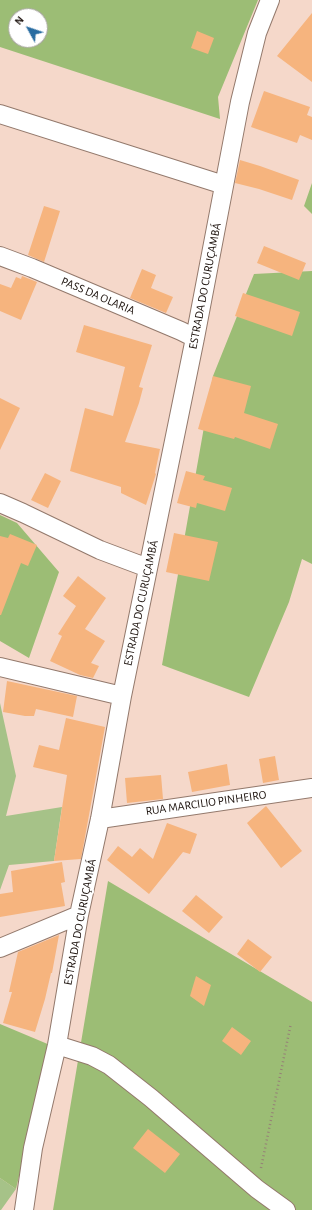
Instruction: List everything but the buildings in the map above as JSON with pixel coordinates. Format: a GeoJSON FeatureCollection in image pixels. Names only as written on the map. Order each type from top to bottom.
{"type":"FeatureCollection","features":[{"type":"Feature","properties":{"kind":"street","name":"ESTRADA DO CURUÇAMBÁ"},"geometry":{"type":"LineString","coordinates":[[24,1210],[33,1148],[57,1045],[79,915],[100,819],[122,696],[195,338],[242,94],[257,33],[270,0]]}},
{"type":"Feature","properties":{"kind":"street"},"geometry":{"type":"LineString","coordinates":[[0,114],[224,185]]}},
{"type":"Feature","properties":{"kind":"street","name":"PASS DA OLARIA"},"geometry":{"type":"LineString","coordinates":[[0,256],[32,268],[195,338]]}},
{"type":"Feature","properties":{"kind":"street"},"geometry":{"type":"LineString","coordinates":[[0,503],[100,550],[148,568]]}},
{"type":"Feature","properties":{"kind":"street"},"geometry":{"type":"LineString","coordinates":[[0,667],[122,696]]}},
{"type":"Feature","properties":{"kind":"street","name":"RUA MARCILIO PINHEIRO"},"geometry":{"type":"LineString","coordinates":[[100,819],[312,788]]}},
{"type":"Feature","properties":{"kind":"street"},"geometry":{"type":"LineString","coordinates":[[0,948],[79,915]]}},
{"type":"Feature","properties":{"kind":"street"},"geometry":{"type":"LineString","coordinates":[[57,1045],[92,1056],[109,1065],[151,1098],[257,1189],[286,1210]]}},
{"type":"Feature","properties":{"kind":"path"},"geometry":{"type":"LineString","coordinates":[[257,1189],[291,1023]]}},
{"type":"Feature","properties":{"kind":"green space"},"geometry":{"type":"Polygon","coordinates":[[[0,0],[258,0],[218,97],[220,119],[0,47],[0,0]]]}},
{"type":"Feature","properties":{"kind":"green space"},"geometry":{"type":"Polygon","coordinates":[[[312,183],[312,214],[304,206],[312,183]]]}},
{"type":"Feature","properties":{"kind":"green space"},"geometry":{"type":"Polygon","coordinates":[[[312,271],[312,564],[302,559],[289,602],[249,697],[162,665],[213,376],[254,274],[312,271]]]}},
{"type":"Feature","properties":{"kind":"green space"},"geometry":{"type":"Polygon","coordinates":[[[0,515],[17,523],[59,572],[29,658],[0,641],[0,515]]]}},
{"type":"Feature","properties":{"kind":"green space"},"geometry":{"type":"Polygon","coordinates":[[[0,703],[16,776],[6,816],[62,807],[54,861],[9,865],[0,890],[0,703]]]}},
{"type":"Feature","properties":{"kind":"green space"},"geometry":{"type":"Polygon","coordinates":[[[108,881],[312,1002],[312,1210],[53,1210],[108,881]]]}},
{"type":"Feature","properties":{"kind":"green space"},"geometry":{"type":"Polygon","coordinates":[[[0,1024],[50,1045],[16,1189],[0,1178],[0,1024]]]}},
{"type":"Feature","properties":{"kind":"green space"},"geometry":{"type":"Polygon","coordinates":[[[0,1178],[16,1189],[1,1210],[0,1210],[0,1178]]]}}]}
